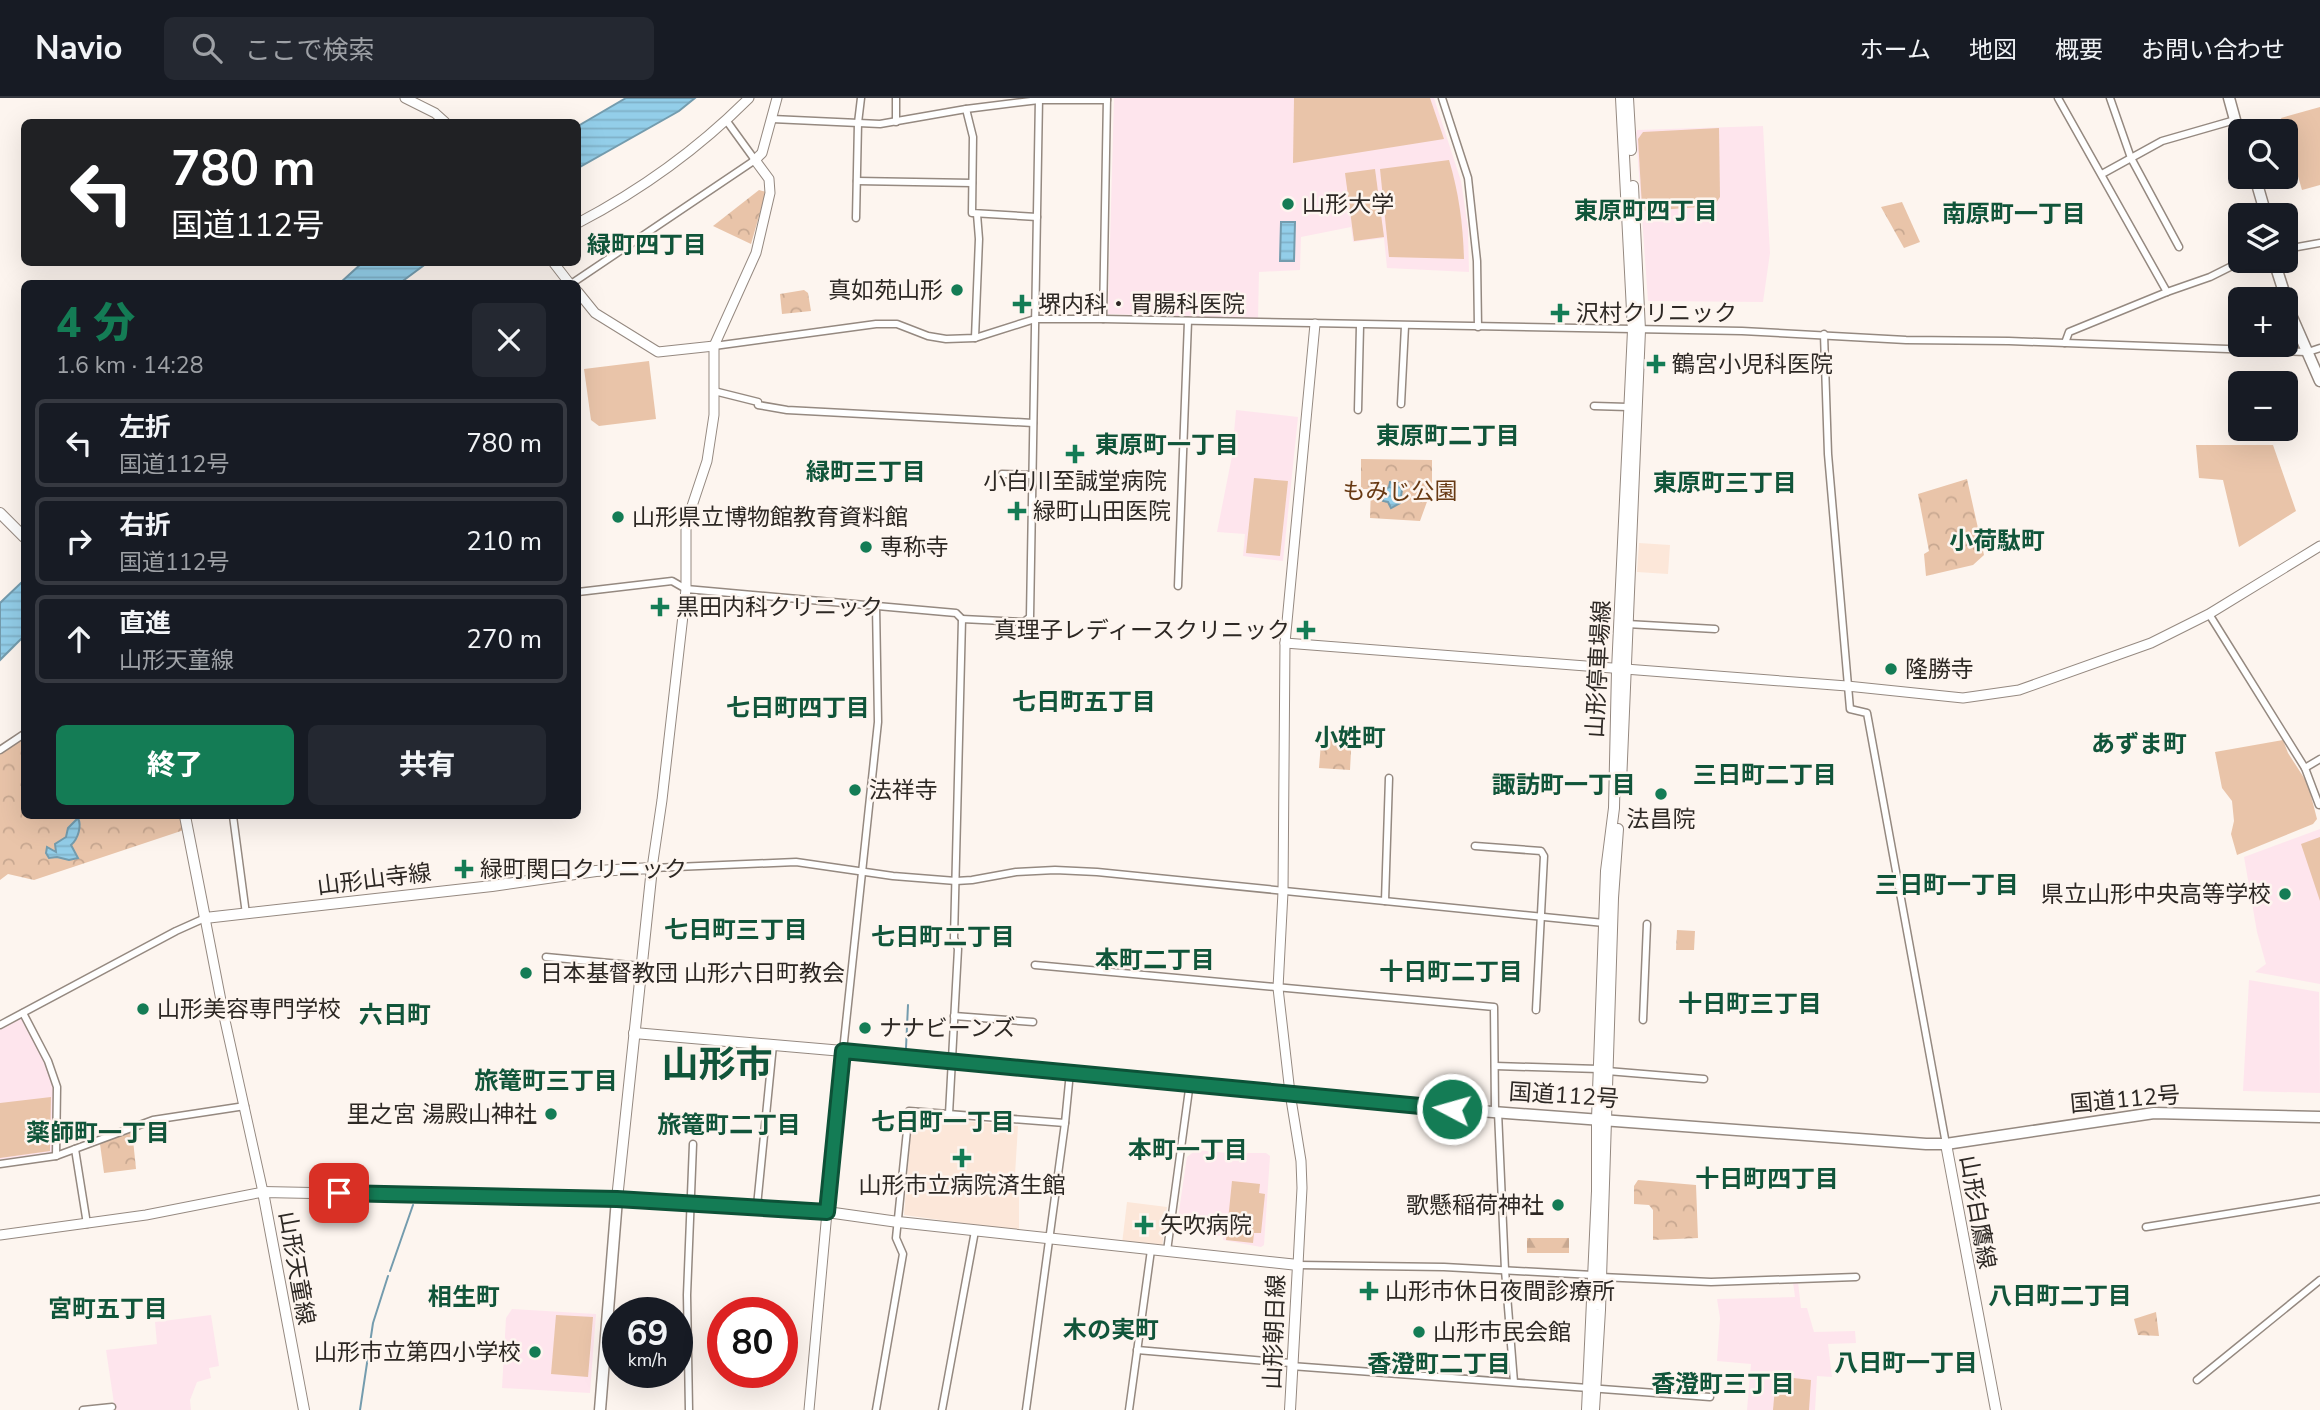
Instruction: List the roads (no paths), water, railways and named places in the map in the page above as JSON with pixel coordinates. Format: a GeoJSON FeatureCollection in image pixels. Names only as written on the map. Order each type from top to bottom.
{"type":"FeatureCollection","features":[{"type":"Feature","properties":{"kind":"highway"},"geometry":{"type":"LineString","coordinates":[[2231,98],[2235,119]]}},
{"type":"Feature","properties":{"kind":"highway"},"geometry":{"type":"LineString","coordinates":[[2231,98],[2238,119]]}},
{"type":"Feature","properties":{"kind":"highway"},"geometry":{"type":"LineString","coordinates":[[2281,273],[2320,369]]}},
{"type":"Feature","properties":{"kind":"highway"},"geometry":{"type":"LineString","coordinates":[[2313,350],[2320,381]]}},
{"type":"Feature","properties":{"kind":"highway"},"geometry":{"type":"LineString","coordinates":[[600,1410],[617,1199],[827,1212],[843,1051]]}},
{"type":"Feature","properties":{"kind":"highway","name":"国道112号"},"geometry":{"type":"LineString","coordinates":[[843,1051],[1496,1111],[1946,1144],[2154,1113],[2320,1117]]}},
{"type":"Feature","properties":{"kind":"main road","name":"山形停車場線"},"geometry":{"type":"LineString","coordinates":[[1603,1070],[1621,670],[1628,407],[1637,330],[1621,98]]}},
{"type":"Feature","properties":{"kind":"main road","name":"山形停車場線"},"geometry":{"type":"LineString","coordinates":[[1594,1410],[1592,1388],[1597,1276],[1597,1191],[1602,1119],[1606,871],[1614,808],[1621,670],[1627,624],[1637,330],[1628,98]]}},
{"type":"Feature","properties":{"kind":"main road"},"geometry":{"type":"LineString","coordinates":[[0,513],[21,534]]}},
{"type":"Feature","properties":{"kind":"main road"},"geometry":{"type":"LineString","coordinates":[[186,819],[205,918]]}},
{"type":"Feature","properties":{"kind":"main road"},"geometry":{"type":"LineString","coordinates":[[617,1199],[652,868]]}},
{"type":"Feature","properties":{"kind":"main road","name":"山形山寺線"},"geometry":{"type":"LineString","coordinates":[[205,918],[492,886],[596,871],[652,868]]}},
{"type":"Feature","properties":{"kind":"main road"},"geometry":{"type":"LineString","coordinates":[[634,1033],[843,1051]]}},
{"type":"Feature","properties":{"kind":"main road","name":"山形白鷹線"},"geometry":{"type":"LineString","coordinates":[[1946,1144],[1996,1410]]}},
{"type":"Feature","properties":{"kind":"main road","name":"山形天童線"},"geometry":{"type":"LineString","coordinates":[[304,1410],[263,1192],[617,1199]]}},
{"type":"Feature","properties":{"kind":"main road","name":"山形朝日線"},"geometry":{"type":"LineString","coordinates":[[827,1212],[975,1231],[1298,1265],[1290,1410]]}},
{"type":"Feature","properties":{"kind":"main road","name":"山形停車場線"},"geometry":{"type":"LineString","coordinates":[[1587,1410],[1592,1388]]}},
{"type":"Feature","properties":{"kind":"street"},"geometry":{"type":"LineString","coordinates":[[405,98],[441,119]]}},
{"type":"Feature","properties":{"kind":"street"},"geometry":{"type":"LineString","coordinates":[[581,221],[677,163],[749,98]]}},
{"type":"Feature","properties":{"kind":"street"},"geometry":{"type":"LineString","coordinates":[[577,280],[755,160],[762,153],[777,98]]}},
{"type":"Feature","properties":{"kind":"street"},"geometry":{"type":"LineString","coordinates":[[856,218],[861,98]]}},
{"type":"Feature","properties":{"kind":"street"},"geometry":{"type":"LineString","coordinates":[[896,98],[896,122]]}},
{"type":"Feature","properties":{"kind":"street"},"geometry":{"type":"LineString","coordinates":[[1442,98],[1468,178],[1477,261],[1478,327]]}},
{"type":"Feature","properties":{"kind":"street"},"geometry":{"type":"LineString","coordinates":[[2058,98],[2167,292]]}},
{"type":"Feature","properties":{"kind":"street"},"geometry":{"type":"LineString","coordinates":[[2110,98],[2131,158],[2179,247]]}},
{"type":"Feature","properties":{"kind":"street"},"geometry":{"type":"LineString","coordinates":[[772,120],[880,124],[1039,99],[1107,99],[1103,319]]}},
{"type":"Feature","properties":{"kind":"street"},"geometry":{"type":"LineString","coordinates":[[581,592],[672,581],[686,589],[956,613],[962,619],[1024,622],[1030,617],[1039,99]]}},
{"type":"Feature","properties":{"kind":"street"},"geometry":{"type":"LineString","coordinates":[[966,109],[973,138],[972,214],[1037,216]]}},
{"type":"Feature","properties":{"kind":"street"},"geometry":{"type":"LineString","coordinates":[[726,120],[769,180],[770,193],[756,254],[714,346],[714,415],[707,461],[686,524],[686,589],[652,868],[796,862],[862,872],[956,881],[1016,872],[1055,870],[1605,923]]}},
{"type":"Feature","properties":{"kind":"street"},"geometry":{"type":"LineString","coordinates":[[2102,174],[2162,141],[2228,122]]}},
{"type":"Feature","properties":{"kind":"street"},"geometry":{"type":"LineString","coordinates":[[857,181],[972,183]]}},
{"type":"Feature","properties":{"kind":"street"},"geometry":{"type":"LineString","coordinates":[[975,338],[979,239],[977,214]]}},
{"type":"Feature","properties":{"kind":"street"},"geometry":{"type":"LineString","coordinates":[[2298,247],[2320,243]]}},
{"type":"Feature","properties":{"kind":"street"},"geometry":{"type":"LineString","coordinates":[[556,266],[568,280]]}},
{"type":"Feature","properties":{"kind":"street"},"geometry":{"type":"LineString","coordinates":[[2065,343],[2069,332],[2228,268]]}},
{"type":"Feature","properties":{"kind":"street"},"geometry":{"type":"LineString","coordinates":[[581,296],[595,313],[658,352],[876,324],[897,324],[928,336],[946,339],[975,338],[1035,319],[1824,334],[1906,340],[2313,350]]}},
{"type":"Feature","properties":{"kind":"street"},"geometry":{"type":"LineString","coordinates":[[1178,586],[1188,321]]}},
{"type":"Feature","properties":{"kind":"street"},"geometry":{"type":"LineString","coordinates":[[1315,324],[1285,643],[1283,892],[1278,988],[1301,1161],[1298,1265],[1352,1264],[1505,1270],[1711,1282],[1856,1277]]}},
{"type":"Feature","properties":{"kind":"street"},"geometry":{"type":"LineString","coordinates":[[1358,410],[1360,326]]}},
{"type":"Feature","properties":{"kind":"street"},"geometry":{"type":"LineString","coordinates":[[1401,404],[1405,326]]}},
{"type":"Feature","properties":{"kind":"street"},"geometry":{"type":"LineString","coordinates":[[1824,334],[1829,454],[1850,709],[1867,713],[1946,1144]]}},
{"type":"Feature","properties":{"kind":"street"},"geometry":{"type":"LineString","coordinates":[[714,391],[787,410],[1033,423]]}},
{"type":"Feature","properties":{"kind":"street"},"geometry":{"type":"LineString","coordinates":[[1594,406],[1628,407]]}},
{"type":"Feature","properties":{"kind":"street"},"geometry":{"type":"LineString","coordinates":[[1002,474],[1031,475]]}},
{"type":"Feature","properties":{"kind":"street"},"geometry":{"type":"LineString","coordinates":[[1285,643],[1847,686],[1963,698],[2008,693],[2151,643],[2209,614],[2320,546]]}},
{"type":"Feature","properties":{"kind":"street"},"geometry":{"type":"LineString","coordinates":[[843,1051],[878,722],[876,606]]}},
{"type":"Feature","properties":{"kind":"street"},"geometry":{"type":"LineString","coordinates":[[2209,614],[2305,768],[2319,805]]}},
{"type":"Feature","properties":{"kind":"street"},"geometry":{"type":"LineString","coordinates":[[949,1114],[958,949],[954,938],[962,619]]}},
{"type":"Feature","properties":{"kind":"street"},"geometry":{"type":"LineString","coordinates":[[1627,624],[1715,629]]}},
{"type":"Feature","properties":{"kind":"street"},"geometry":{"type":"LineString","coordinates":[[0,750],[21,736]]}},
{"type":"Feature","properties":{"kind":"street"},"geometry":{"type":"LineString","coordinates":[[2305,768],[2320,759]]}},
{"type":"Feature","properties":{"kind":"street"},"geometry":{"type":"LineString","coordinates":[[1385,901],[1389,778]]}},
{"type":"Feature","properties":{"kind":"street"},"geometry":{"type":"LineString","coordinates":[[233,819],[246,914]]}},
{"type":"Feature","properties":{"kind":"street"},"geometry":{"type":"LineString","coordinates":[[1475,846],[1541,851],[1544,856],[1536,1010]]}},
{"type":"Feature","properties":{"kind":"street"},"geometry":{"type":"LineString","coordinates":[[0,1025],[205,918],[263,1192],[146,1215],[0,1235]]}},
{"type":"Feature","properties":{"kind":"street"},"geometry":{"type":"LineString","coordinates":[[1643,1020],[1647,924]]}},
{"type":"Feature","properties":{"kind":"street"},"geometry":{"type":"LineString","coordinates":[[546,957],[641,967]]}},
{"type":"Feature","properties":{"kind":"street"},"geometry":{"type":"LineString","coordinates":[[1035,965],[1494,1007],[1496,1111],[1514,1382]]}},
{"type":"Feature","properties":{"kind":"street"},"geometry":{"type":"LineString","coordinates":[[23,1013],[48,1061],[57,1087],[56,1156]]}},
{"type":"Feature","properties":{"kind":"street"},"geometry":{"type":"LineString","coordinates":[[954,1016],[1033,1022]]}},
{"type":"Feature","properties":{"kind":"street"},"geometry":{"type":"LineString","coordinates":[[757,1206],[773,1045]]}},
{"type":"Feature","properties":{"kind":"street"},"geometry":{"type":"LineString","coordinates":[[1495,1066],[1603,1070],[1704,1079]]}},
{"type":"Feature","properties":{"kind":"street"},"geometry":{"type":"LineString","coordinates":[[1026,1410],[1070,1072]]}},
{"type":"Feature","properties":{"kind":"street"},"geometry":{"type":"LineString","coordinates":[[1167,1251],[1190,1082]]}},
{"type":"Feature","properties":{"kind":"street"},"geometry":{"type":"LineString","coordinates":[[0,1164],[56,1156],[153,1120],[244,1106]]}},
{"type":"Feature","properties":{"kind":"street"},"geometry":{"type":"LineString","coordinates":[[876,1410],[903,1254],[896,1238],[909,1111],[1065,1123]]}},
{"type":"Feature","properties":{"kind":"street"},"geometry":{"type":"LineString","coordinates":[[689,1410],[687,1295],[693,1144]]}},
{"type":"Feature","properties":{"kind":"street"},"geometry":{"type":"LineString","coordinates":[[75,1149],[87,1224]]}},
{"type":"Feature","properties":{"kind":"street"},"geometry":{"type":"LineString","coordinates":[[2146,1227],[2320,1199]]}},
{"type":"Feature","properties":{"kind":"street"},"geometry":{"type":"LineString","coordinates":[[809,1410],[827,1212]]}},
{"type":"Feature","properties":{"kind":"street"},"geometry":{"type":"LineString","coordinates":[[942,1410],[975,1231]]}},
{"type":"Feature","properties":{"kind":"street"},"geometry":{"type":"LineString","coordinates":[[1129,1410],[1152,1250]]}},
{"type":"Feature","properties":{"kind":"street"},"geometry":{"type":"LineString","coordinates":[[2197,1380],[2320,1280]]}},
{"type":"Feature","properties":{"kind":"street"},"geometry":{"type":"LineString","coordinates":[[1137,1350],[1291,1365],[1710,1397]]}},
{"type":"Feature","properties":{"kind":"street"},"geometry":{"type":"LineString","coordinates":[[83,1410],[112,1406]]}},
{"type":"Feature","properties":{"kind":"water"},"geometry":{"type":"Polygon","coordinates":[[[626,98],[695,98],[679,111],[581,166],[581,124],[626,98]]]}},
{"type":"Feature","properties":{"kind":"water"},"geometry":{"type":"Polygon","coordinates":[[[1281,222],[1295,222],[1294,261],[1280,261],[1281,222]]]}},
{"type":"Feature","properties":{"kind":"water"},"geometry":{"type":"Polygon","coordinates":[[[359,266],[423,266],[404,280],[343,280],[359,266]]]}},
{"type":"Feature","properties":{"kind":"water"},"geometry":{"type":"Polygon","coordinates":[[[1390,482],[1399,483],[1402,490],[1400,503],[1391,508],[1388,502],[1383,501],[1383,491],[1389,487],[1390,482]]]}},
{"type":"Feature","properties":{"kind":"water"},"geometry":{"type":"Polygon","coordinates":[[[21,583],[21,639],[0,660],[0,603],[21,583]]]}},
{"type":"Feature","properties":{"kind":"water"},"geometry":{"type":"Polygon","coordinates":[[[78,819],[79,832],[71,845],[78,858],[49,858],[47,847],[56,852],[55,844],[66,837],[68,828],[78,819]]]}},
{"type":"Feature","properties":{"kind":"waterway"},"geometry":{"type":"LineString","coordinates":[[906,1048],[908,1005]]}},
{"type":"Feature","properties":{"kind":"waterway"},"geometry":{"type":"LineString","coordinates":[[390,1271],[413,1205]]}},
{"type":"Feature","properties":{"kind":"waterway"},"geometry":{"type":"LineString","coordinates":[[360,1410],[373,1323],[388,1276]]}},
{"type":"Feature","properties":{"kind":"place","name":"山形大学"},"geometry":{"type":"Point","coordinates":[1288,204]}},
{"type":"Feature","properties":{"kind":"place","name":"真如苑山形"},"geometry":{"type":"Point","coordinates":[957,290]}},
{"type":"Feature","properties":{"kind":"place","name":"堺内科・胃腸科医院"},"geometry":{"type":"Point","coordinates":[1022,304]}},
{"type":"Feature","properties":{"kind":"place","name":"沢村クリニック"},"geometry":{"type":"Point","coordinates":[1560,313]}},
{"type":"Feature","properties":{"kind":"place","name":"鶴宮小児科医院"},"geometry":{"type":"Point","coordinates":[1656,364]}},
{"type":"Feature","properties":{"kind":"place","name":"小白川至誠堂病院"},"geometry":{"type":"Point","coordinates":[1075,454]}},
{"type":"Feature","properties":{"kind":"place","name":"緑町山田医院"},"geometry":{"type":"Point","coordinates":[1017,511]}},
{"type":"Feature","properties":{"kind":"place","name":"山形県立博物館教育資料館"},"geometry":{"type":"Point","coordinates":[618,517]}},
{"type":"Feature","properties":{"kind":"place","name":"専称寺"},"geometry":{"type":"Point","coordinates":[866,547]}},
{"type":"Feature","properties":{"kind":"place","name":"黒田内科クリニック"},"geometry":{"type":"Point","coordinates":[660,607]}},
{"type":"Feature","properties":{"kind":"place","name":"真理子レディースクリニック"},"geometry":{"type":"Point","coordinates":[1306,630]}},
{"type":"Feature","properties":{"kind":"place","name":"隆勝寺"},"geometry":{"type":"Point","coordinates":[1891,669]}},
{"type":"Feature","properties":{"kind":"place","name":"法祥寺"},"geometry":{"type":"Point","coordinates":[855,790]}},
{"type":"Feature","properties":{"kind":"place","name":"法昌院"},"geometry":{"type":"Point","coordinates":[1661,794]}},
{"type":"Feature","properties":{"kind":"place","name":"緑町関口クリニック"},"geometry":{"type":"Point","coordinates":[464,869]}},
{"type":"Feature","properties":{"kind":"place","name":"県立山形中央高等学校"},"geometry":{"type":"Point","coordinates":[2285,894]}},
{"type":"Feature","properties":{"kind":"place","name":"日本基督教団 山形六日町教会"},"geometry":{"type":"Point","coordinates":[526,973]}},
{"type":"Feature","properties":{"kind":"place","name":"山形美容専門学校"},"geometry":{"type":"Point","coordinates":[143,1009]}},
{"type":"Feature","properties":{"kind":"place","name":"ナナビーンズ"},"geometry":{"type":"Point","coordinates":[865,1028]}},
{"type":"Feature","properties":{"kind":"place","name":"里之宮 湯殿山神社"},"geometry":{"type":"Point","coordinates":[551,1114]}},
{"type":"Feature","properties":{"kind":"place","name":"山形市立病院済生館"},"geometry":{"type":"Point","coordinates":[962,1158]}},
{"type":"Feature","properties":{"kind":"place","name":"歌懸稲荷神社"},"geometry":{"type":"Point","coordinates":[1558,1205]}},
{"type":"Feature","properties":{"kind":"place","name":"矢吹病院"},"geometry":{"type":"Point","coordinates":[1144,1225]}},
{"type":"Feature","properties":{"kind":"place","name":"山形市休日夜間診療所"},"geometry":{"type":"Point","coordinates":[1369,1291]}},
{"type":"Feature","properties":{"kind":"place","name":"山形市民会館"},"geometry":{"type":"Point","coordinates":[1419,1332]}},
{"type":"Feature","properties":{"kind":"place","name":"山形市立第四小学校"},"geometry":{"type":"Point","coordinates":[535,1352]}},
{"type":"Feature","properties":{"kind":"district","name":"東原町四丁目"},"geometry":{"type":"Point","coordinates":[1646,211]}},
{"type":"Feature","properties":{"kind":"district","name":"南原町一丁目"},"geometry":{"type":"Point","coordinates":[2014,214]}},
{"type":"Feature","properties":{"kind":"district","name":"緑町四丁目"},"geometry":{"type":"Point","coordinates":[647,245]}},
{"type":"Feature","properties":{"kind":"district","name":"東原町二丁目"},"geometry":{"type":"Point","coordinates":[1448,436]}},
{"type":"Feature","properties":{"kind":"district","name":"東原町一丁目"},"geometry":{"type":"Point","coordinates":[1167,445]}},
{"type":"Feature","properties":{"kind":"district","name":"緑町三丁目"},"geometry":{"type":"Point","coordinates":[866,472]}},
{"type":"Feature","properties":{"kind":"district","name":"東原町三丁目"},"geometry":{"type":"Point","coordinates":[1725,483]}},
{"type":"Feature","properties":{"kind":"district","name":"小荷駄町"},"geometry":{"type":"Point","coordinates":[1997,541]}},
{"type":"Feature","properties":{"kind":"district","name":"七日町五丁目"},"geometry":{"type":"Point","coordinates":[1084,702]}},
{"type":"Feature","properties":{"kind":"district","name":"七日町四丁目"},"geometry":{"type":"Point","coordinates":[798,708]}},
{"type":"Feature","properties":{"kind":"district","name":"小姓町"},"geometry":{"type":"Point","coordinates":[1350,738]}},
{"type":"Feature","properties":{"kind":"district","name":"あずま町"},"geometry":{"type":"Point","coordinates":[2139,744]}},
{"type":"Feature","properties":{"kind":"district","name":"三日町二丁目"},"geometry":{"type":"Point","coordinates":[1765,775]}},
{"type":"Feature","properties":{"kind":"district","name":"諏訪町一丁目"},"geometry":{"type":"Point","coordinates":[1564,785]}},
{"type":"Feature","properties":{"kind":"district","name":"三日町一丁目"},"geometry":{"type":"Point","coordinates":[1947,885]}},
{"type":"Feature","properties":{"kind":"district","name":"七日町三丁目"},"geometry":{"type":"Point","coordinates":[736,930]}},
{"type":"Feature","properties":{"kind":"district","name":"七日町二丁目"},"geometry":{"type":"Point","coordinates":[943,937]}},
{"type":"Feature","properties":{"kind":"district","name":"本町二丁目"},"geometry":{"type":"Point","coordinates":[1155,960]}},
{"type":"Feature","properties":{"kind":"district","name":"十日町二丁目"},"geometry":{"type":"Point","coordinates":[1451,972]}},
{"type":"Feature","properties":{"kind":"district","name":"十日町三丁目"},"geometry":{"type":"Point","coordinates":[1750,1004]}},
{"type":"Feature","properties":{"kind":"district","name":"六日町"},"geometry":{"type":"Point","coordinates":[395,1015]}},
{"type":"Feature","properties":{"kind":"district","name":"山形市"},"geometry":{"type":"Point","coordinates":[717,1064]}},
{"type":"Feature","properties":{"kind":"district","name":"旅篭町三丁目"},"geometry":{"type":"Point","coordinates":[546,1081]}},
{"type":"Feature","properties":{"kind":"district","name":"七日町一丁目"},"geometry":{"type":"Point","coordinates":[943,1122]}},
{"type":"Feature","properties":{"kind":"district","name":"旅篭町二丁目"},"geometry":{"type":"Point","coordinates":[729,1125]}},
{"type":"Feature","properties":{"kind":"district","name":"薬師町一丁目"},"geometry":{"type":"Point","coordinates":[98,1133]}},
{"type":"Feature","properties":{"kind":"district","name":"本町一丁目"},"geometry":{"type":"Point","coordinates":[1188,1150]}},
{"type":"Feature","properties":{"kind":"district","name":"十日町四丁目"},"geometry":{"type":"Point","coordinates":[1767,1179]}},
{"type":"Feature","properties":{"kind":"district","name":"八日町二丁目"},"geometry":{"type":"Point","coordinates":[2060,1296]}},
{"type":"Feature","properties":{"kind":"district","name":"相生町"},"geometry":{"type":"Point","coordinates":[464,1297]}},
{"type":"Feature","properties":{"kind":"district","name":"宮町五丁目"},"geometry":{"type":"Point","coordinates":[108,1309]}},
{"type":"Feature","properties":{"kind":"district","name":"木の実町"},"geometry":{"type":"Point","coordinates":[1111,1330]}},
{"type":"Feature","properties":{"kind":"district","name":"八日町一丁目"},"geometry":{"type":"Point","coordinates":[1906,1363]}},
{"type":"Feature","properties":{"kind":"district","name":"香澄町二丁目"},"geometry":{"type":"Point","coordinates":[1439,1364]}},
{"type":"Feature","properties":{"kind":"district","name":"香澄町三丁目"},"geometry":{"type":"Point","coordinates":[1723,1384]}},
{"type":"Feature","properties":{"kind":"park label","name":"もみじ公園"},"geometry":{"type":"Point","coordinates":[1400,491]}}]}
